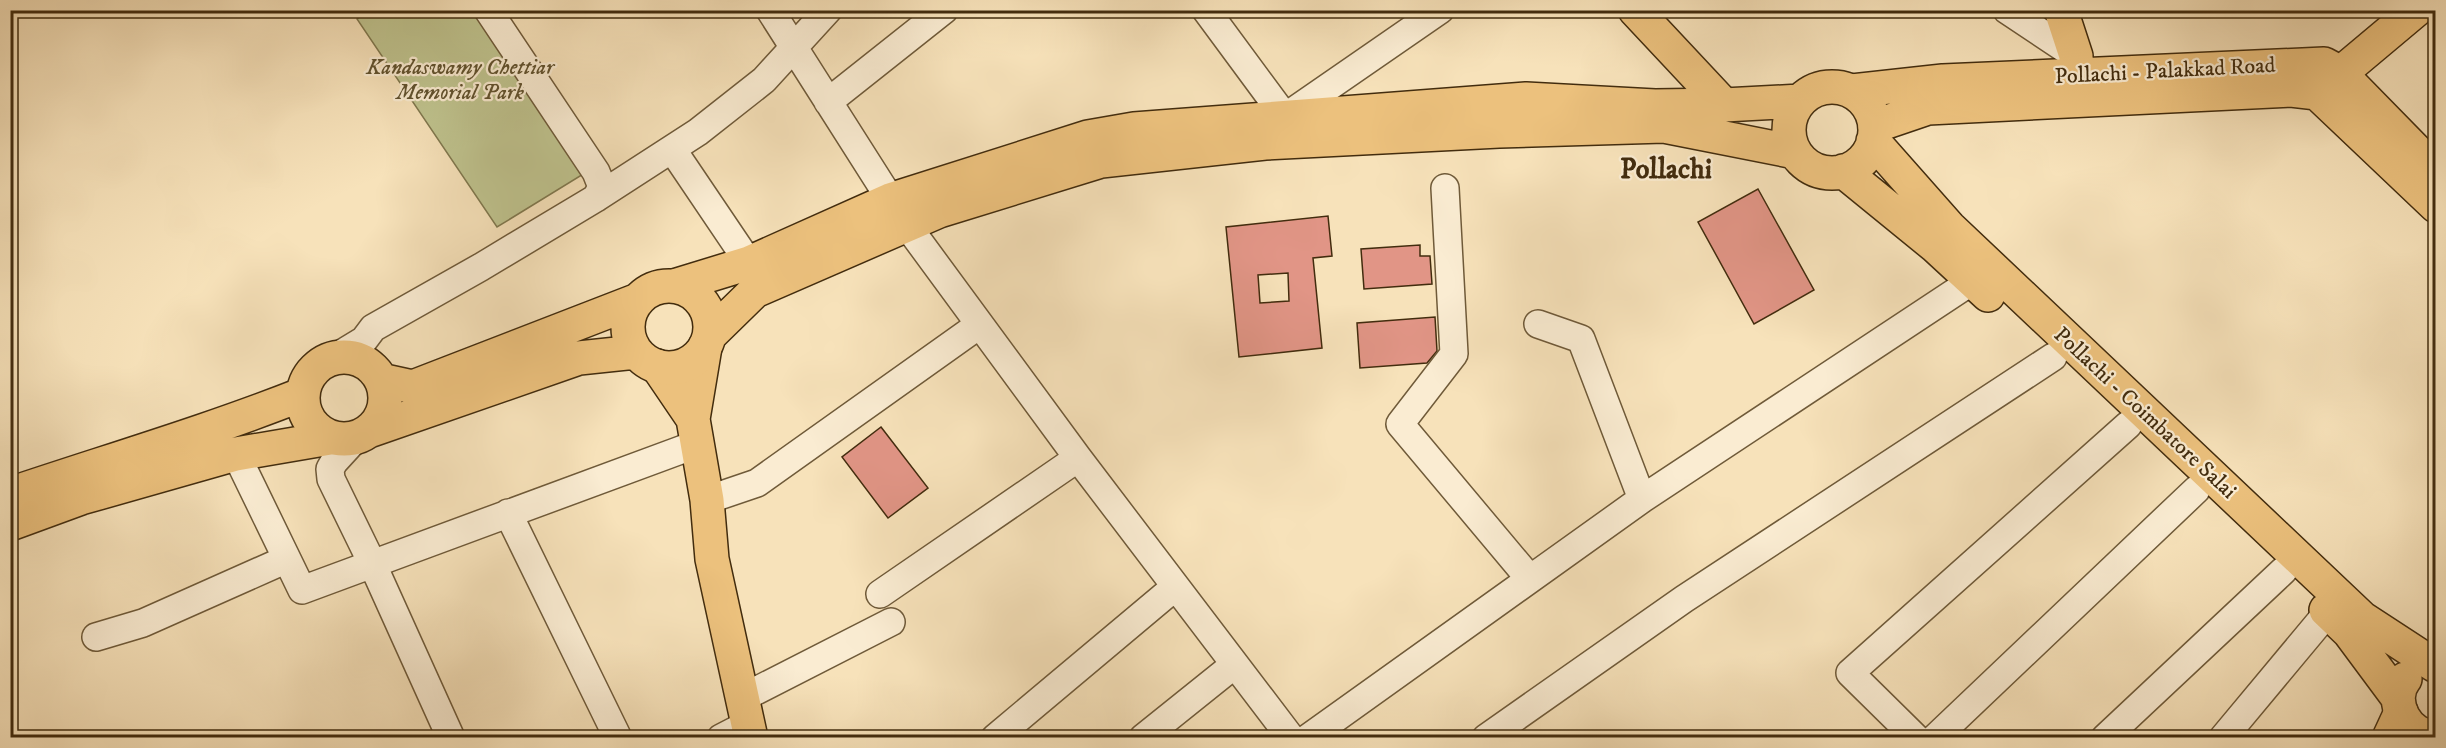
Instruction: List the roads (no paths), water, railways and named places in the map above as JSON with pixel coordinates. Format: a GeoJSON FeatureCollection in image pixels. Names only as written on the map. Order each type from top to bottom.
{"type":"FeatureCollection","features":[{"type":"Feature","properties":{"kind":"main road"},"geometry":{"type":"LineString","coordinates":[[1635,10],[1724,105]]}},
{"type":"Feature","properties":{"kind":"main road"},"geometry":{"type":"LineString","coordinates":[[2061,10],[2076,66]]}},
{"type":"Feature","properties":{"kind":"main road"},"geometry":{"type":"LineString","coordinates":[[1852,91],[1838,87],[1824,87],[1800,100],[1792,112],[1789,126],[1790,139],[1795,152],[1804,163],[1815,170],[1828,173],[1844,171],[1857,165],[1867,154],[1874,134],[1928,108],[2268,91],[2328,82],[2411,12]]}},
{"type":"Feature","properties":{"kind":"main road","name":"Pollachi - Palakkad Road"},"geometry":{"type":"LineString","coordinates":[[1852,91],[2076,66],[2324,64],[2328,82]]}},
{"type":"Feature","properties":{"kind":"main road"},"geometry":{"type":"LineString","coordinates":[[2328,82],[2436,171]]}},
{"type":"Feature","properties":{"kind":"main road"},"geometry":{"type":"LineString","coordinates":[[2328,82],[2436,206]]}},
{"type":"Feature","properties":{"kind":"main road","name":"Pollachi - Coimbatore Salai"},"geometry":{"type":"LineString","coordinates":[[1852,91],[1868,106],[1874,134],[1949,228],[2362,618],[2435,664]]}},
{"type":"Feature","properties":{"kind":"main road"},"geometry":{"type":"LineString","coordinates":[[345,441],[317,430],[303,407],[306,381],[313,370],[324,362],[361,359],[413,387],[638,300],[661,286],[674,286],[749,263],[898,212],[1088,137],[1134,129],[1526,99],[1655,106],[1724,105],[1800,100]]}},
{"type":"Feature","properties":{"kind":"main road"},"geometry":{"type":"LineString","coordinates":[[11,524],[81,498],[236,454],[345,441],[579,358],[647,359],[672,368],[685,364],[696,357],[707,341],[755,291],[898,212],[939,211],[1101,161],[1265,143],[1499,131],[1664,126],[1795,152]]}},
{"type":"Feature","properties":{"kind":"main road","name":"Pollachi - Coimbatore Salai"},"geometry":{"type":"LineString","coordinates":[[1844,171],[1935,246],[2349,632],[2396,716],[2414,731],[2426,737],[2436,736]]}},
{"type":"Feature","properties":{"kind":"main road"},"geometry":{"type":"LineString","coordinates":[[674,286],[687,290],[699,298],[710,321],[695,432],[706,500],[712,560],[741,724]]}},
{"type":"Feature","properties":{"kind":"main road"},"geometry":{"type":"LineString","coordinates":[[638,300],[631,312],[628,326],[630,340],[647,359],[695,432]]}},
{"type":"Feature","properties":{"kind":"main road"},"geometry":{"type":"LineString","coordinates":[[345,441],[379,421],[384,408],[385,393],[361,359]]}},
{"type":"Feature","properties":{"kind":"main road"},"geometry":{"type":"LineString","coordinates":[[10,494],[226,424],[303,394]]}},
{"type":"Feature","properties":{"kind":"main road","name":"Pollachi - Coimbatore Salai"},"geometry":{"type":"LineString","coordinates":[[2396,716],[2401,685],[2409,674],[2423,666],[2435,664]]}},
{"type":"Feature","properties":{"kind":"street"},"geometry":{"type":"LineString","coordinates":[[488,10],[596,172],[602,187],[596,198]]}},
{"type":"Feature","properties":{"kind":"street"},"geometry":{"type":"LineString","coordinates":[[770,10],[793,50],[898,212],[1078,458],[1291,738]]}},
{"type":"Feature","properties":{"kind":"street"},"geometry":{"type":"LineString","coordinates":[[361,359],[373,328],[596,198],[698,132],[764,80],[828,10]]}},
{"type":"Feature","properties":{"kind":"street"},"geometry":{"type":"LineString","coordinates":[[828,102],[944,10]]}},
{"type":"Feature","properties":{"kind":"street"},"geometry":{"type":"LineString","coordinates":[[1206,10],[1285,117],[1440,10]]}},
{"type":"Feature","properties":{"kind":"street"},"geometry":{"type":"LineString","coordinates":[[2007,10],[2076,66]]}},
{"type":"Feature","properties":{"kind":"street"},"geometry":{"type":"LineString","coordinates":[[672,149],[749,263]]}},
{"type":"Feature","properties":{"kind":"street"},"geometry":{"type":"LineString","coordinates":[[1445,188],[1454,354],[1400,424],[1530,579]]}},
{"type":"Feature","properties":{"kind":"street"},"geometry":{"type":"LineString","coordinates":[[1308,738],[1641,499],[1972,281]]}},
{"type":"Feature","properties":{"kind":"street"},"geometry":{"type":"LineString","coordinates":[[1538,324],[1581,339],[1641,499]]}},
{"type":"Feature","properties":{"kind":"street"},"geometry":{"type":"LineString","coordinates":[[706,500],[757,483],[980,325]]}},
{"type":"Feature","properties":{"kind":"street"},"geometry":{"type":"LineString","coordinates":[[1486,738],[1684,598],[2053,357]]}},
{"type":"Feature","properties":{"kind":"street"},"geometry":{"type":"LineString","coordinates":[[1916,738],[1850,673],[2128,424]]}},
{"type":"Feature","properties":{"kind":"street"},"geometry":{"type":"LineString","coordinates":[[236,454],[302,590],[508,513],[695,432]]}},
{"type":"Feature","properties":{"kind":"street"},"geometry":{"type":"LineString","coordinates":[[345,441],[330,469],[331,479],[372,563],[451,738]]}},
{"type":"Feature","properties":{"kind":"street"},"geometry":{"type":"LineString","coordinates":[[880,594],[1078,458]]}},
{"type":"Feature","properties":{"kind":"street"},"geometry":{"type":"LineString","coordinates":[[1935,738],[2196,490]]}},
{"type":"Feature","properties":{"kind":"street"},"geometry":{"type":"LineString","coordinates":[[508,513],[618,738]]}},
{"type":"Feature","properties":{"kind":"street"},"geometry":{"type":"LineString","coordinates":[[96,637],[143,623],[286,559]]}},
{"type":"Feature","properties":{"kind":"street"},"geometry":{"type":"LineString","coordinates":[[2105,738],[2283,571]]}},
{"type":"Feature","properties":{"kind":"street"},"geometry":{"type":"LineString","coordinates":[[995,738],[1175,587]]}},
{"type":"Feature","properties":{"kind":"street"},"geometry":{"type":"LineString","coordinates":[[2223,738],[2328,612]]}},
{"type":"Feature","properties":{"kind":"street"},"geometry":{"type":"LineString","coordinates":[[741,724],[891,622]]}},
{"type":"Feature","properties":{"kind":"street"},"geometry":{"type":"LineString","coordinates":[[1143,738],[1234,664]]}},
{"type":"Feature","properties":{"kind":"district","name":"Pollachi"},"geometry":{"type":"Point","coordinates":[1666,169]}},
{"type":"Feature","properties":{"kind":"park label","name":"Kandaswamy Chettiar Memorial Park"},"geometry":{"type":"Point","coordinates":[460,80]}}]}
